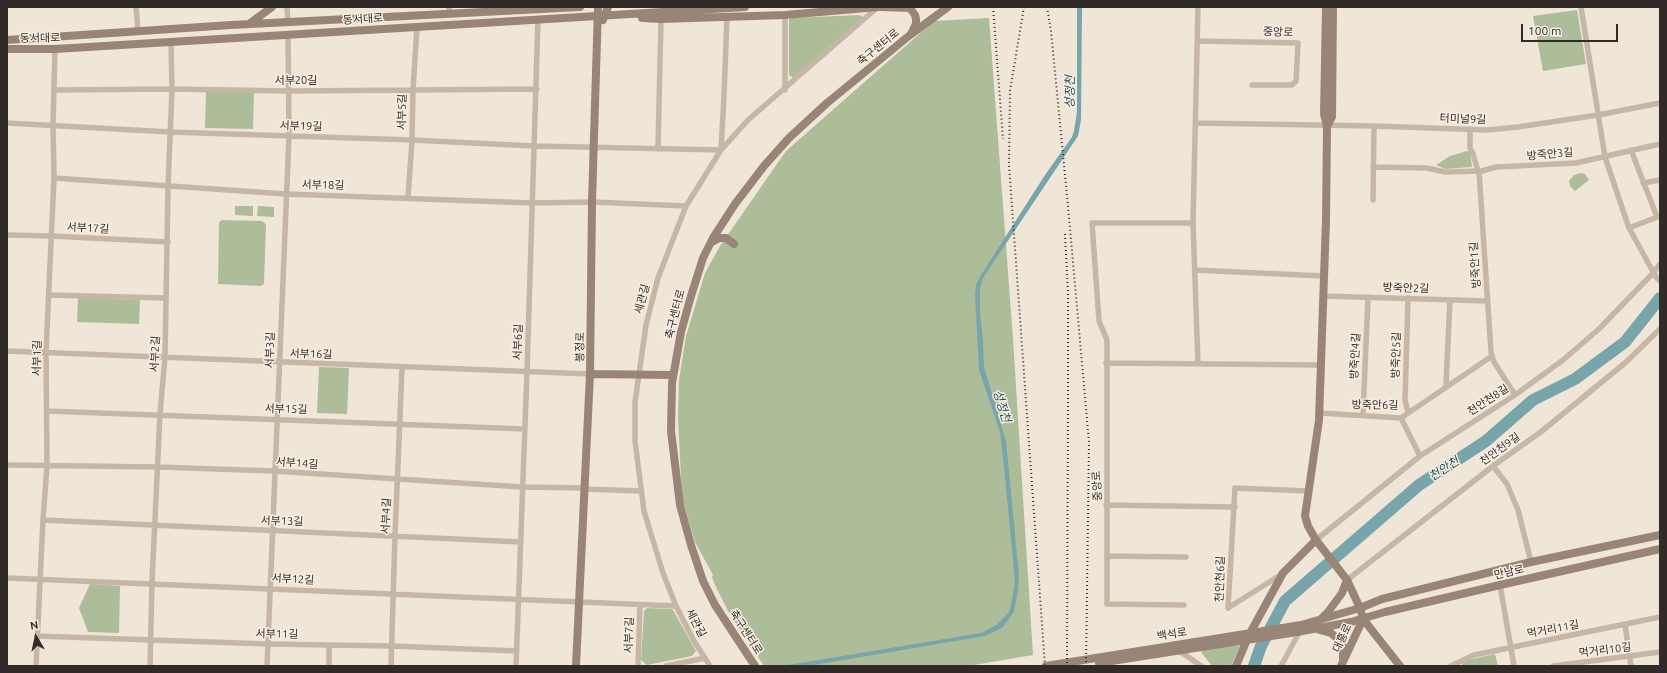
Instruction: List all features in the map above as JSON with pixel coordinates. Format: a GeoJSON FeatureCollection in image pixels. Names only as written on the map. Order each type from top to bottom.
{"type":"FeatureCollection","features":[{"type":"Feature","properties":{"kind":"street"},"geometry":{"type":"LineString","coordinates":[[136,7],[138,32]]}},
{"type":"Feature","properties":{"kind":"street"},"geometry":{"type":"LineString","coordinates":[[249,25],[272,7]]}},
{"type":"Feature","properties":{"kind":"street"},"geometry":{"type":"LineString","coordinates":[[287,7],[288,34]]}},
{"type":"Feature","properties":{"kind":"street","name":"동서대로"},"geometry":{"type":"LineString","coordinates":[[9,39],[288,23],[449,10],[580,7]]}},
{"type":"Feature","properties":{"kind":"street","name":"봉정로"},"geometry":{"type":"LineString","coordinates":[[598,7],[602,16]]}},
{"type":"Feature","properties":{"kind":"street","name":"봉정로"},"geometry":{"type":"LineString","coordinates":[[576,666],[590,374],[592,202],[598,28],[602,16],[608,7]]}},
{"type":"Feature","properties":{"kind":"street","name":"동서대로"},"geometry":{"type":"LineString","coordinates":[[7,50],[55,49],[745,7]]}},
{"type":"Feature","properties":{"kind":"street"},"geometry":{"type":"LineString","coordinates":[[619,15],[661,20],[786,16],[879,7],[910,8],[915,15],[916,24],[910,35]]}},
{"type":"Feature","properties":{"kind":"street","name":"세관길"},"geometry":{"type":"LineString","coordinates":[[710,666],[676,606],[653,542],[644,511],[641,491],[635,440],[635,402],[646,325],[658,278],[686,206],[721,150],[748,120],[785,90],[805,70],[879,7]]}},
{"type":"Feature","properties":{"kind":"street","name":"축구센터로"},"geometry":{"type":"LineString","coordinates":[[755,666],[709,593],[697,564],[680,505],[672,444],[671,421],[673,375],[688,303],[703,258],[735,204],[764,166],[789,138],[827,103],[910,35],[948,7]]}},
{"type":"Feature","properties":{"kind":"street"},"geometry":{"type":"LineString","coordinates":[[1198,7],[1194,223],[1198,364]]}},
{"type":"Feature","properties":{"kind":"street"},"geometry":{"type":"LineString","coordinates":[[1327,126],[1332,117],[1332,7]]}},
{"type":"Feature","properties":{"kind":"street"},"geometry":{"type":"LineString","coordinates":[[1581,7],[1605,157],[1629,228],[1657,277]]}},
{"type":"Feature","properties":{"kind":"street"},"geometry":{"type":"LineString","coordinates":[[1325,9],[1324,114],[1327,126],[1326,220],[1320,366],[1320,412],[1305,516],[1308,526],[1318,543],[1347,580],[1360,608],[1363,619],[1400,666]]}},
{"type":"Feature","properties":{"kind":"street"},"geometry":{"type":"LineString","coordinates":[[785,90],[786,16]]}},
{"type":"Feature","properties":{"kind":"street"},"geometry":{"type":"LineString","coordinates":[[721,150],[726,17]]}},
{"type":"Feature","properties":{"kind":"street","name":"서부6길"},"geometry":{"type":"LineString","coordinates":[[516,666],[522,487],[528,372],[538,19]]}},
{"type":"Feature","properties":{"kind":"street"},"geometry":{"type":"LineString","coordinates":[[658,149],[661,20]]}},
{"type":"Feature","properties":{"kind":"street","name":"서부5길"},"geometry":{"type":"LineString","coordinates":[[408,198],[417,27]]}},
{"type":"Feature","properties":{"kind":"street","name":"서부3길"},"geometry":{"type":"LineString","coordinates":[[267,666],[289,136],[288,34]]}},
{"type":"Feature","properties":{"kind":"street","name":"중앙로"},"geometry":{"type":"LineString","coordinates":[[1198,41],[1298,43],[1296,81],[1292,85],[1252,85]]}},
{"type":"Feature","properties":{"kind":"street","name":"서부2길"},"geometry":{"type":"LineString","coordinates":[[150,666],[154,526],[160,414],[165,357],[168,187],[172,89],[171,42]]}},
{"type":"Feature","properties":{"kind":"street","name":"서부1길"},"geometry":{"type":"LineString","coordinates":[[36,666],[47,465],[46,352],[54,178],[52,125],[55,90],[55,49]]}},
{"type":"Feature","properties":{"kind":"street","name":"서부20길"},"geometry":{"type":"LineString","coordinates":[[55,90],[172,89],[288,91],[537,89]]}},
{"type":"Feature","properties":{"kind":"street","name":"터미널9길"},"geometry":{"type":"LineString","coordinates":[[1327,126],[1486,130],[1518,127],[1598,115],[1660,103]]}},
{"type":"Feature","properties":{"kind":"street","name":"서부19길"},"geometry":{"type":"LineString","coordinates":[[7,123],[170,132],[412,140],[535,146],[721,150]]}},
{"type":"Feature","properties":{"kind":"street"},"geometry":{"type":"LineString","coordinates":[[1196,123],[1327,126]]}},
{"type":"Feature","properties":{"kind":"street"},"geometry":{"type":"LineString","coordinates":[[1373,200],[1374,126]]}},
{"type":"Feature","properties":{"kind":"street","name":"방죽안1길"},"geometry":{"type":"LineString","coordinates":[[1470,129],[1470,148],[1477,168],[1480,171],[1487,301],[1492,356],[1494,362],[1515,395]]}},
{"type":"Feature","properties":{"kind":"street","name":"방죽안3길"},"geometry":{"type":"LineString","coordinates":[[1374,167],[1427,168],[1445,172],[1480,171],[1496,168],[1576,163],[1660,144]]}},
{"type":"Feature","properties":{"kind":"street"},"geometry":{"type":"LineString","coordinates":[[1629,228],[1658,216],[1643,183],[1631,150]]}},
{"type":"Feature","properties":{"kind":"street","name":"서부18길"},"geometry":{"type":"LineString","coordinates":[[54,178],[286,194],[532,203],[592,202],[686,206]]}},
{"type":"Feature","properties":{"kind":"street"},"geometry":{"type":"LineString","coordinates":[[1643,183],[1660,180]]}},
{"type":"Feature","properties":{"kind":"street","name":"중앙로"},"geometry":{"type":"LineString","coordinates":[[1194,223],[1092,223],[1098,321],[1108,340],[1106,363],[1106,505],[1235,508]]}},
{"type":"Feature","properties":{"kind":"street","name":"서부17길"},"geometry":{"type":"LineString","coordinates":[[7,235],[168,242]]}},
{"type":"Feature","properties":{"kind":"street"},"geometry":{"type":"LineString","coordinates":[[712,242],[719,238],[726,238],[734,244]]}},
{"type":"Feature","properties":{"kind":"street","name":"천안천8길"},"geometry":{"type":"LineString","coordinates":[[1318,543],[1420,456],[1515,395],[1563,360],[1657,277],[1660,264]]}},
{"type":"Feature","properties":{"kind":"street"},"geometry":{"type":"LineString","coordinates":[[1195,270],[1323,276]]}},
{"type":"Feature","properties":{"kind":"street"},"geometry":{"type":"LineString","coordinates":[[49,295],[166,298]]}},
{"type":"Feature","properties":{"kind":"street","name":"방죽안2길"},"geometry":{"type":"LineString","coordinates":[[1323,296],[1487,301]]}},
{"type":"Feature","properties":{"kind":"street","name":"방죽안4길"},"geometry":{"type":"LineString","coordinates":[[1362,415],[1368,297]]}},
{"type":"Feature","properties":{"kind":"street","name":"방죽안5길"},"geometry":{"type":"LineString","coordinates":[[1408,298],[1405,400],[1408,412]]}},
{"type":"Feature","properties":{"kind":"street"},"geometry":{"type":"LineString","coordinates":[[1446,386],[1450,300]]}},
{"type":"Feature","properties":{"kind":"street","name":"천안천9길"},"geometry":{"type":"LineString","coordinates":[[1347,580],[1493,466],[1542,431],[1625,363],[1660,329]]}},
{"type":"Feature","properties":{"kind":"street","name":"서부16길"},"geometry":{"type":"LineString","coordinates":[[7,351],[402,368],[590,374]]}},
{"type":"Feature","properties":{"kind":"street","name":"방죽안6길"},"geometry":{"type":"LineString","coordinates":[[1320,412],[1401,418],[1492,356]]}},
{"type":"Feature","properties":{"kind":"street"},"geometry":{"type":"LineString","coordinates":[[1106,363],[1320,366]]}},
{"type":"Feature","properties":{"kind":"street","name":"서부4길"},"geometry":{"type":"LineString","coordinates":[[391,666],[402,368]]}},
{"type":"Feature","properties":{"kind":"street"},"geometry":{"type":"LineString","coordinates":[[590,374],[673,375]]}},
{"type":"Feature","properties":{"kind":"street","name":"서부15길"},"geometry":{"type":"LineString","coordinates":[[47,411],[160,414],[525,429]]}},
{"type":"Feature","properties":{"kind":"street"},"geometry":{"type":"LineString","coordinates":[[1401,418],[1420,456]]}},
{"type":"Feature","properties":{"kind":"street","name":"서부14길"},"geometry":{"type":"LineString","coordinates":[[7,465],[158,467],[274,471],[522,487],[641,491]]}},
{"type":"Feature","properties":{"kind":"street","name":"만남로"},"geometry":{"type":"LineString","coordinates":[[1493,466],[1507,484],[1518,510],[1531,562]]}},
{"type":"Feature","properties":{"kind":"street","name":"천안천6길"},"geometry":{"type":"LineString","coordinates":[[1308,491],[1235,488],[1228,608],[1283,573],[1318,543]]}},
{"type":"Feature","properties":{"kind":"street"},"geometry":{"type":"LineString","coordinates":[[1106,505],[1107,604],[1184,605]]}},
{"type":"Feature","properties":{"kind":"street","name":"서부13길"},"geometry":{"type":"LineString","coordinates":[[43,520],[521,542]]}},
{"type":"Feature","properties":{"kind":"street","name":"만남로"},"geometry":{"type":"LineString","coordinates":[[1360,608],[1382,599],[1531,562],[1660,535]]}},
{"type":"Feature","properties":{"kind":"street","name":"만남로"},"geometry":{"type":"LineString","coordinates":[[1363,619],[1500,585],[1660,549]]}},
{"type":"Feature","properties":{"kind":"street"},"geometry":{"type":"LineString","coordinates":[[1107,556],[1186,557]]}},
{"type":"Feature","properties":{"kind":"street","name":"천안천6길"},"geometry":{"type":"LineString","coordinates":[[1236,666],[1249,635],[1283,573]]}},
{"type":"Feature","properties":{"kind":"street","name":"서부12길"},"geometry":{"type":"LineString","coordinates":[[7,578],[676,606]]}},
{"type":"Feature","properties":{"kind":"street"},"geometry":{"type":"LineString","coordinates":[[1319,621],[1328,612],[1342,593],[1347,580]]}},
{"type":"Feature","properties":{"kind":"street"},"geometry":{"type":"LineString","coordinates":[[1500,585],[1514,666]]}},
{"type":"Feature","properties":{"kind":"street"},"geometry":{"type":"LineString","coordinates":[[1410,592],[1406,595],[1404,600],[1407,605],[1414,606]]}},
{"type":"Feature","properties":{"kind":"street","name":"서부7길"},"geometry":{"type":"LineString","coordinates":[[638,666],[640,605]]}},
{"type":"Feature","properties":{"kind":"street"},"geometry":{"type":"LineString","coordinates":[[1281,666],[1300,629],[1319,621],[1360,608]]}},
{"type":"Feature","properties":{"kind":"street","name":"먹거리11길"},"geometry":{"type":"LineString","coordinates":[[1451,666],[1458,664],[1474,655],[1660,617]]}},
{"type":"Feature","properties":{"kind":"street"},"geometry":{"type":"LineString","coordinates":[[1311,630],[1363,619]]}},
{"type":"Feature","properties":{"kind":"street","name":"대흥로"},"geometry":{"type":"LineString","coordinates":[[1342,663],[1363,619]]}},
{"type":"Feature","properties":{"kind":"street"},"geometry":{"type":"LineString","coordinates":[[1625,625],[1631,666]]}},
{"type":"Feature","properties":{"kind":"street"},"geometry":{"type":"LineString","coordinates":[[1300,629],[1324,630],[1331,632],[1343,647],[1342,663]]}},
{"type":"Feature","properties":{"kind":"street","name":"백석로"},"geometry":{"type":"LineString","coordinates":[[1107,659],[1242,634],[1300,629]]}},
{"type":"Feature","properties":{"kind":"street","name":"백석로"},"geometry":{"type":"LineString","coordinates":[[1107,659],[1236,642],[1300,629]]}},
{"type":"Feature","properties":{"kind":"street","name":"서부11길"},"geometry":{"type":"LineString","coordinates":[[37,636],[516,651]]}},
{"type":"Feature","properties":{"kind":"street"},"geometry":{"type":"LineString","coordinates":[[328,666],[329,645]]}},
{"type":"Feature","properties":{"kind":"street"},"geometry":{"type":"LineString","coordinates":[[1188,656],[1193,648]]}},
{"type":"Feature","properties":{"kind":"street"},"geometry":{"type":"LineString","coordinates":[[1176,651],[1188,656],[1201,666]]}},
{"type":"Feature","properties":{"kind":"street","name":"먹거리10길"},"geometry":{"type":"LineString","coordinates":[[1553,666],[1660,652]]}},
{"type":"Feature","properties":{"kind":"street"},"geometry":{"type":"LineString","coordinates":[[666,666],[705,658]]}},
{"type":"Feature","properties":{"kind":"street"},"geometry":{"type":"LineString","coordinates":[[1046,666],[1107,659]]}},
{"type":"Feature","properties":{"kind":"street"},"geometry":{"type":"LineString","coordinates":[[1079,666],[1107,659]]}},
{"type":"Feature","properties":{"kind":"green space"},"geometry":{"type":"Polygon","coordinates":[[[1577,10],[1586,64],[1543,71],[1533,16],[1577,10]]]}},
{"type":"Feature","properties":{"kind":"green space"},"geometry":{"type":"Polygon","coordinates":[[[862,16],[862,19],[793,78],[789,75],[789,19],[862,16]]]}},
{"type":"Feature","properties":{"kind":"green space"},"geometry":{"type":"Polygon","coordinates":[[[989,18],[1013,339],[1033,655],[968,666],[764,666],[728,611],[715,585],[712,577],[713,575],[695,542],[682,497],[678,418],[679,380],[686,336],[705,273],[720,246],[786,151],[934,21],[989,18]]]}},
{"type":"Feature","properties":{"kind":"green space"},"geometry":{"type":"Polygon","coordinates":[[[206,91],[254,92],[253,129],[205,128],[206,91]]]}},
{"type":"Feature","properties":{"kind":"green space"},"geometry":{"type":"Polygon","coordinates":[[[1467,151],[1470,152],[1472,167],[1445,169],[1436,165],[1450,156],[1467,151]]]}},
{"type":"Feature","properties":{"kind":"green space"},"geometry":{"type":"Polygon","coordinates":[[[1580,173],[1585,174],[1589,180],[1575,191],[1570,186],[1569,181],[1574,175],[1580,173]]]}},
{"type":"Feature","properties":{"kind":"green space"},"geometry":{"type":"Polygon","coordinates":[[[235,206],[253,206],[253,216],[235,215],[235,206]]]}},
{"type":"Feature","properties":{"kind":"green space"},"geometry":{"type":"Polygon","coordinates":[[[258,206],[274,207],[274,217],[257,216],[258,206]]]}},
{"type":"Feature","properties":{"kind":"green space"},"geometry":{"type":"Polygon","coordinates":[[[222,220],[262,221],[266,224],[263,285],[218,284],[219,222],[222,220]]]}},
{"type":"Feature","properties":{"kind":"green space"},"geometry":{"type":"Polygon","coordinates":[[[78,298],[140,300],[139,324],[77,322],[78,298]]]}},
{"type":"Feature","properties":{"kind":"green space"},"geometry":{"type":"Polygon","coordinates":[[[319,367],[349,368],[347,414],[317,413],[319,367]]]}},
{"type":"Feature","properties":{"kind":"green space"},"geometry":{"type":"Polygon","coordinates":[[[90,584],[120,586],[119,633],[88,632],[79,608],[90,584]]]}},
{"type":"Feature","properties":{"kind":"green space"},"geometry":{"type":"Polygon","coordinates":[[[647,608],[673,610],[696,651],[692,656],[647,665],[641,660],[644,611],[647,608]]]}},
{"type":"Feature","properties":{"kind":"green space"},"geometry":{"type":"Polygon","coordinates":[[[1240,646],[1231,666],[1212,666],[1201,652],[1205,649],[1240,646]]]}},
{"type":"Feature","properties":{"kind":"green space"},"geometry":{"type":"Polygon","coordinates":[[[1495,654],[1498,666],[1463,666],[1462,664],[1468,660],[1495,654]]]}},
{"type":"Feature","properties":{"kind":"water"},"geometry":{"type":"Polygon","coordinates":[[[1077,7],[1082,7],[1081,120],[1078,136],[983,278],[980,289],[980,313],[984,367],[1006,441],[1019,576],[1014,612],[1002,628],[985,636],[808,666],[782,666],[981,633],[996,625],[1009,612],[1015,581],[1004,467],[1000,432],[979,370],[975,295],[976,284],[1045,175],[1072,137],[1077,112],[1077,7]]]}},
{"type":"Feature","properties":{"kind":"waterway","name":"천안천"},"geometry":{"type":"LineString","coordinates":[[1254,666],[1261,646],[1285,601],[1419,485],[1486,441],[1533,400],[1575,379],[1625,342],[1660,298]]}},
{"type":"Feature","properties":{"kind":"railway"},"geometry":{"type":"LineString","coordinates":[[993,7],[1003,139]]}},
{"type":"Feature","properties":{"kind":"railway"},"geometry":{"type":"LineString","coordinates":[[1024,7],[1010,91],[1009,165],[1045,666]]}},
{"type":"Feature","properties":{"kind":"railway"},"geometry":{"type":"LineString","coordinates":[[1047,7],[1051,31],[1068,206],[1089,442],[1086,666]]}},
{"type":"Feature","properties":{"kind":"railway"},"geometry":{"type":"LineString","coordinates":[[1065,234],[1068,293],[1067,666]]}},
{"type":"Feature","properties":{"kind":"water label","name":"성정천"},"geometry":{"type":"Point","coordinates":[1070,92]}},
{"type":"Feature","properties":{"kind":"water label","name":"성정천"},"geometry":{"type":"Point","coordinates":[1002,406]}}]}
